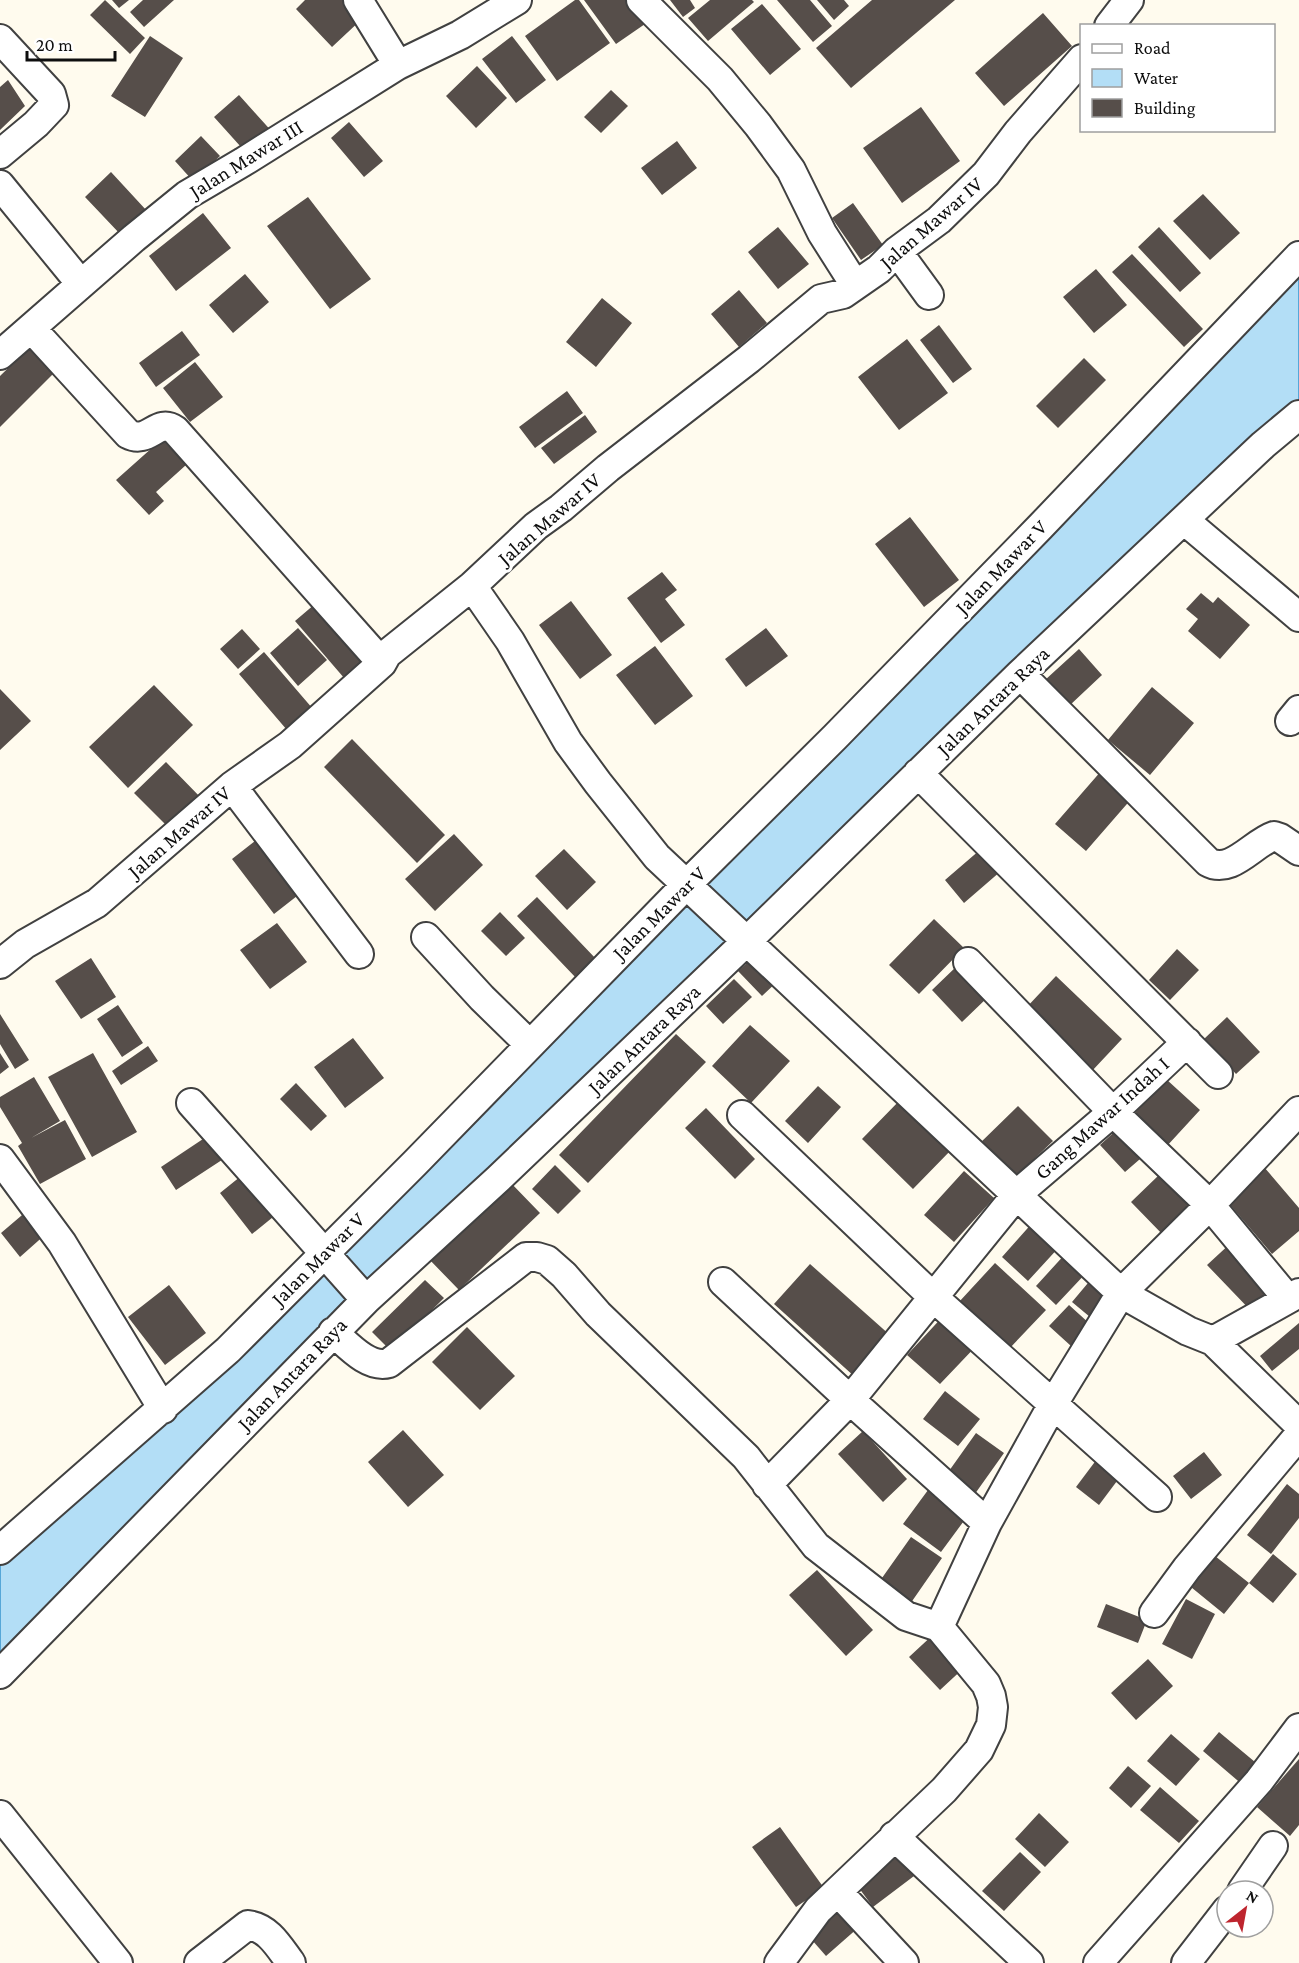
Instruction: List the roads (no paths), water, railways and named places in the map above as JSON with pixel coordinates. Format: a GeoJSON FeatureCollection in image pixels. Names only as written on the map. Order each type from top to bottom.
{"type":"FeatureCollection","features":[{"type":"Feature","properties":{"kind":"street"},"geometry":{"type":"LineString","coordinates":[[358,0],[398,64]]}},
{"type":"Feature","properties":{"kind":"street","name":"Jalan Mawar III"},"geometry":{"type":"LineString","coordinates":[[0,355],[187,195],[398,64],[460,35],[517,0]]}},
{"type":"Feature","properties":{"kind":"street"},"geometry":{"type":"LineString","coordinates":[[641,0],[720,79],[758,125],[791,170],[822,233],[855,285]]}},
{"type":"Feature","properties":{"kind":"street"},"geometry":{"type":"LineString","coordinates":[[1111,24],[1129,0]]}},
{"type":"Feature","properties":{"kind":"street"},"geometry":{"type":"LineString","coordinates":[[0,39],[51,94],[54,105],[36,124],[0,154]]}},
{"type":"Feature","properties":{"kind":"street","name":"Jalan Mawar IV"},"geometry":{"type":"LineString","coordinates":[[0,964],[25,944],[97,903],[232,786],[290,745],[382,663],[387,654],[472,586],[536,526],[749,359],[821,299],[843,294],[879,269],[897,251],[939,220],[986,174],[1018,132],[1080,61]]}},
{"type":"Feature","properties":{"kind":"street"},"geometry":{"type":"LineString","coordinates":[[0,185],[81,284]]}},
{"type":"Feature","properties":{"kind":"street"},"geometry":{"type":"LineString","coordinates":[[897,251],[929,295]]}},
{"type":"Feature","properties":{"kind":"street","name":"Jalan Mawar V"},"geometry":{"type":"LineString","coordinates":[[0,1550],[228,1350],[835,737],[1299,256]]}},
{"type":"Feature","properties":{"kind":"street"},"geometry":{"type":"LineString","coordinates":[[31,328],[128,434],[141,437],[164,425],[175,430],[382,663]]}},
{"type":"Feature","properties":{"kind":"street","name":"Jalan Antara Raya"},"geometry":{"type":"LineString","coordinates":[[0,1674],[333,1332],[358,1292],[498,1179],[747,941],[1020,674],[1299,414]]}},
{"type":"Feature","properties":{"kind":"street"},"geometry":{"type":"LineString","coordinates":[[1184,520],[1296,608]]}},
{"type":"Feature","properties":{"kind":"street"},"geometry":{"type":"LineString","coordinates":[[472,586],[510,641],[568,742],[657,857],[1121,1293],[1188,1331],[1213,1341],[1299,1425]]}},
{"type":"Feature","properties":{"kind":"street"},"geometry":{"type":"LineString","coordinates":[[1020,674],[1208,862],[1217,866],[1228,865],[1274,836],[1299,851]]}},
{"type":"Feature","properties":{"kind":"street"},"geometry":{"type":"LineString","coordinates":[[918,773],[1218,1074]]}},
{"type":"Feature","properties":{"kind":"street"},"geometry":{"type":"LineString","coordinates":[[232,786],[360,954]]}},
{"type":"Feature","properties":{"kind":"street"},"geometry":{"type":"LineString","coordinates":[[426,937],[482,998],[529,1044]]}},
{"type":"Feature","properties":{"kind":"street"},"geometry":{"type":"LineString","coordinates":[[968,962],[1113,1112],[1210,1205],[1293,1295],[1213,1341]]}},
{"type":"Feature","properties":{"kind":"street","name":"Gang Mawar Indah I"},"geometry":{"type":"LineString","coordinates":[[767,1485],[850,1400],[1017,1194],[1113,1112],[1187,1042]]}},
{"type":"Feature","properties":{"kind":"street"},"geometry":{"type":"LineString","coordinates":[[191,1103],[358,1292]]}},
{"type":"Feature","properties":{"kind":"street"},"geometry":{"type":"LineString","coordinates":[[939,1628],[987,1523],[1053,1404],[1121,1293],[1210,1205],[1299,1111]]}},
{"type":"Feature","properties":{"kind":"street"},"geometry":{"type":"LineString","coordinates":[[742,1115],[933,1297],[1157,1497]]}},
{"type":"Feature","properties":{"kind":"street"},"geometry":{"type":"LineString","coordinates":[[0,1159],[62,1243],[163,1409]]}},
{"type":"Feature","properties":{"kind":"street"},"geometry":{"type":"LineString","coordinates":[[333,1332],[374,1363],[389,1364],[526,1257],[547,1260],[564,1275],[598,1314],[746,1457],[816,1546],[906,1616],[939,1628],[986,1684],[993,1707],[991,1725],[979,1750],[944,1790],[813,1916],[779,1963]]}},
{"type":"Feature","properties":{"kind":"street"},"geometry":{"type":"LineString","coordinates":[[723,1282],[987,1523]]}},
{"type":"Feature","properties":{"kind":"street"},"geometry":{"type":"LineString","coordinates":[[1154,1613],[1187,1568],[1299,1435]]}},
{"type":"Feature","properties":{"kind":"street"},"geometry":{"type":"LineString","coordinates":[[1098,1963],[1259,1781],[1299,1728]]}},
{"type":"Feature","properties":{"kind":"street"},"geometry":{"type":"LineString","coordinates":[[0,1815],[118,1963]]}},
{"type":"Feature","properties":{"kind":"street"},"geometry":{"type":"LineString","coordinates":[[894,1836],[1029,1963]]}},
{"type":"Feature","properties":{"kind":"street"},"geometry":{"type":"LineString","coordinates":[[1250,1879],[1273,1846]]}},
{"type":"Feature","properties":{"kind":"street"},"geometry":{"type":"LineString","coordinates":[[838,1892],[904,1963]]}},
{"type":"Feature","properties":{"kind":"street"},"geometry":{"type":"LineString","coordinates":[[200,1963],[248,1925],[264,1930],[291,1963]]}},
{"type":"Feature","properties":{"kind":"street"},"geometry":{"type":"LineString","coordinates":[[1186,1963],[1215,1926]]}},
{"type":"Feature","properties":{"kind":"water"},"geometry":{"type":"Polygon","coordinates":[[[1299,256],[1299,418],[0,1673],[0,1550],[163,1409],[1299,256]]]}}]}
